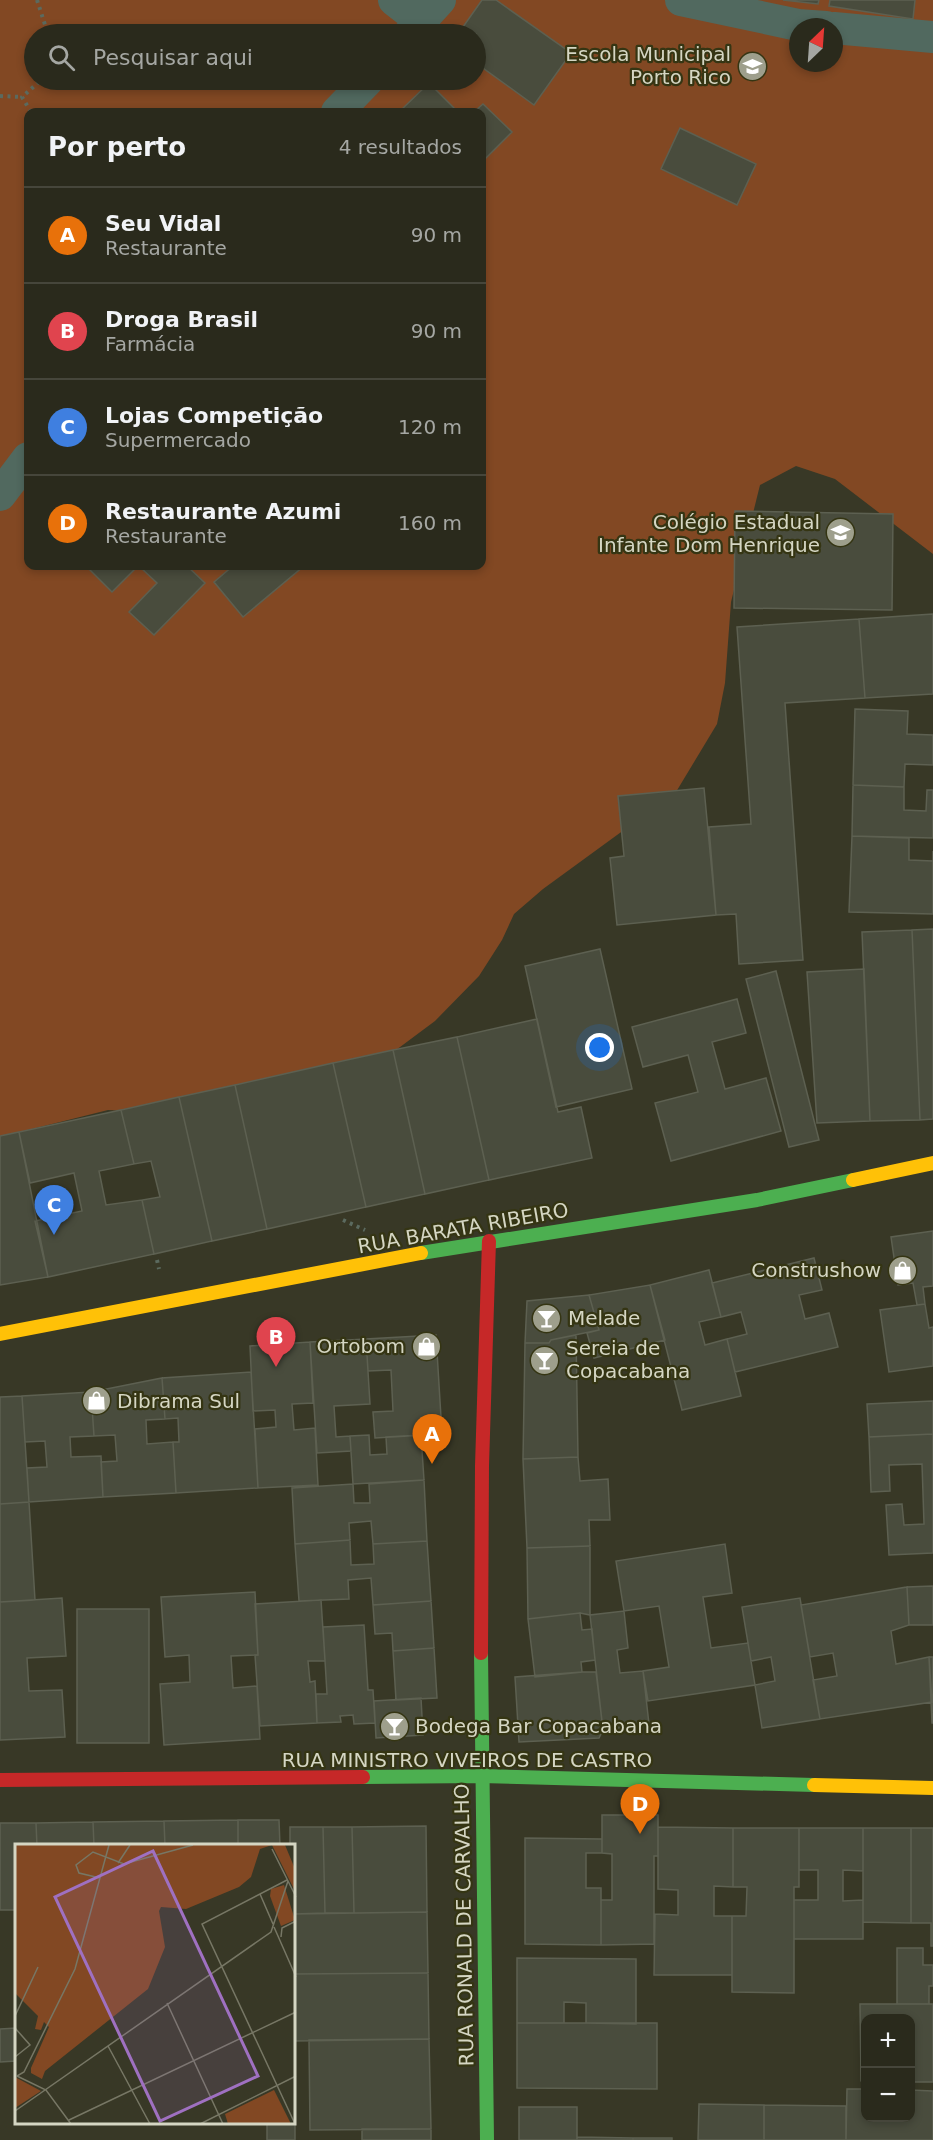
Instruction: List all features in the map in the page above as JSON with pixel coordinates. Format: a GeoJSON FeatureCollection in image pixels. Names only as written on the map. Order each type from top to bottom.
{"type":"FeatureCollection","features":[{"type":"Feature","properties":{"kind":"street"},"geometry":{"type":"LineString","coordinates":[[394,0],[423,19]]}},
{"type":"Feature","properties":{"kind":"street"},"geometry":{"type":"LineString","coordinates":[[681,0],[789,23]]}},
{"type":"Feature","properties":{"kind":"street"},"geometry":{"type":"LineString","coordinates":[[843,29],[933,37]]}},
{"type":"Feature","properties":{"kind":"street"},"geometry":{"type":"LineString","coordinates":[[341,108],[358,90]]}},
{"type":"Feature","properties":{"kind":"street"},"geometry":{"type":"LineString","coordinates":[[0,495],[24,463]]}},
{"type":"Feature","properties":{"kind":"street","name":"RUA BARATA RIBEIRO"},"geometry":{"type":"LineString","coordinates":[[0,1334],[489,1241],[757,1200],[933,1163]]}},
{"type":"Feature","properties":{"kind":"street","name":"RUA RONALD DE CARVALHO"},"geometry":{"type":"LineString","coordinates":[[487,2140],[481,1776],[482,1385],[489,1241]]}},
{"type":"Feature","properties":{"kind":"street","name":"RUA MINISTRO VIVEIROS DE CASTRO"},"geometry":{"type":"LineString","coordinates":[[0,1780],[481,1776],[933,1788]]}},
{"type":"Feature","properties":{"kind":"path"},"geometry":{"type":"LineString","coordinates":[[37,0],[45,24]]}},
{"type":"Feature","properties":{"kind":"path"},"geometry":{"type":"LineString","coordinates":[[0,96],[22,97],[29,90]]}},
{"type":"Feature","properties":{"kind":"path"},"geometry":{"type":"LineString","coordinates":[[22,97],[29,108]]}},
{"type":"Feature","properties":{"kind":"shaded area"},"geometry":{"type":"Polygon","coordinates":[[[0,0],[933,0],[933,554],[835,479],[796,466],[760,485],[731,602],[725,683],[717,724],[676,792],[543,889],[514,914],[502,940],[479,976],[435,1021],[388,1056],[129,1111],[108,1110],[24,1131],[27,1148],[0,1146],[0,0]]]}},
{"type":"Feature","properties":{"kind":"building"},"geometry":{"type":"Polygon","coordinates":[[[482,0],[496,0],[571,53],[534,105],[486,70],[486,24],[465,24],[482,0]]]}},
{"type":"Feature","properties":{"kind":"building"},"geometry":{"type":"Polygon","coordinates":[[[783,0],[819,0],[818,4],[783,0]]]}},
{"type":"Feature","properties":{"kind":"building"},"geometry":{"type":"Polygon","coordinates":[[[830,0],[915,0],[913,19],[829,6],[830,0]]]}},
{"type":"Feature","properties":{"kind":"building"},"geometry":{"type":"Polygon","coordinates":[[[422,90],[436,90],[454,108],[403,108],[422,90]]]}},
{"type":"Feature","properties":{"kind":"building"},"geometry":{"type":"Polygon","coordinates":[[[483,104],[512,132],[486,158],[486,108],[478,108],[483,104]]]}},
{"type":"Feature","properties":{"kind":"building"},"geometry":{"type":"Polygon","coordinates":[[[680,128],[756,164],[737,205],[661,169],[680,128]]]}},
{"type":"Feature","properties":{"kind":"building"},"geometry":{"type":"Polygon","coordinates":[[[735,511],[893,514],[892,610],[734,608],[735,511]]]}},
{"type":"Feature","properties":{"kind":"building"},"geometry":{"type":"Polygon","coordinates":[[[90,570],[134,570],[112,592],[90,570]]]}},
{"type":"Feature","properties":{"kind":"building"},"geometry":{"type":"Polygon","coordinates":[[[143,570],[191,570],[205,583],[154,635],[129,612],[157,583],[143,570]]]}},
{"type":"Feature","properties":{"kind":"building"},"geometry":{"type":"Polygon","coordinates":[[[228,570],[299,570],[243,617],[214,582],[228,570]]]}},
{"type":"Feature","properties":{"kind":"building"},"geometry":{"type":"Polygon","coordinates":[[[933,614],[933,694],[865,698],[859,619],[933,614]]]}},
{"type":"Feature","properties":{"kind":"building"},"geometry":{"type":"Polygon","coordinates":[[[859,619],[865,698],[785,703],[803,960],[739,964],[736,914],[716,915],[709,827],[751,824],[737,627],[859,619]]]}},
{"type":"Feature","properties":{"kind":"building"},"geometry":{"type":"Polygon","coordinates":[[[855,709],[908,711],[907,734],[933,735],[933,765],[905,764],[904,787],[853,785],[855,709]]]}},
{"type":"Feature","properties":{"kind":"building"},"geometry":{"type":"Polygon","coordinates":[[[853,785],[904,787],[904,810],[926,811],[927,790],[933,790],[933,838],[852,836],[853,785]]]}},
{"type":"Feature","properties":{"kind":"building"},"geometry":{"type":"Polygon","coordinates":[[[704,788],[716,915],[617,925],[610,858],[624,856],[618,796],[704,788]]]}},
{"type":"Feature","properties":{"kind":"building"},"geometry":{"type":"Polygon","coordinates":[[[852,836],[909,838],[909,860],[933,861],[933,914],[849,912],[852,836]]]}},
{"type":"Feature","properties":{"kind":"building"},"geometry":{"type":"Polygon","coordinates":[[[933,929],[933,1119],[920,1120],[912,930],[933,929]]]}},
{"type":"Feature","properties":{"kind":"building"},"geometry":{"type":"Polygon","coordinates":[[[912,930],[920,1120],[870,1121],[862,932],[912,930]]]}},
{"type":"Feature","properties":{"kind":"building"},"geometry":{"type":"Polygon","coordinates":[[[600,949],[632,1089],[556,1107],[525,966],[600,949]]]}},
{"type":"Feature","properties":{"kind":"building"},"geometry":{"type":"Polygon","coordinates":[[[864,969],[870,1121],[817,1123],[807,972],[864,969]]]}},
{"type":"Feature","properties":{"kind":"building"},"geometry":{"type":"Polygon","coordinates":[[[776,971],[819,1140],[789,1147],[746,979],[776,971]]]}},
{"type":"Feature","properties":{"kind":"building"},"geometry":{"type":"Polygon","coordinates":[[[737,999],[746,1033],[712,1042],[725,1089],[766,1078],[781,1131],[671,1161],[655,1103],[698,1092],[688,1055],[643,1067],[632,1027],[737,999]]]}},
{"type":"Feature","properties":{"kind":"building"},"geometry":{"type":"Polygon","coordinates":[[[537,1019],[558,1112],[581,1107],[592,1158],[489,1180],[457,1037],[537,1019]]]}},
{"type":"Feature","properties":{"kind":"building"},"geometry":{"type":"Polygon","coordinates":[[[457,1037],[489,1180],[425,1194],[393,1050],[457,1037]]]}},
{"type":"Feature","properties":{"kind":"building"},"geometry":{"type":"Polygon","coordinates":[[[393,1050],[425,1194],[366,1207],[333,1063],[393,1050]]]}},
{"type":"Feature","properties":{"kind":"building"},"geometry":{"type":"Polygon","coordinates":[[[333,1063],[366,1207],[267,1229],[235,1085],[333,1063]]]}},
{"type":"Feature","properties":{"kind":"building"},"geometry":{"type":"Polygon","coordinates":[[[235,1085],[267,1229],[212,1241],[179,1097],[235,1085]]]}},
{"type":"Feature","properties":{"kind":"building"},"geometry":{"type":"Polygon","coordinates":[[[179,1097],[212,1241],[154,1254],[142,1200],[160,1197],[151,1161],[134,1164],[121,1110],[179,1097]]]}},
{"type":"Feature","properties":{"kind":"building"},"geometry":{"type":"Polygon","coordinates":[[[121,1110],[134,1164],[99,1171],[106,1205],[142,1200],[154,1254],[48,1277],[35,1221],[82,1211],[74,1173],[30,1183],[19,1132],[121,1110]]]}},
{"type":"Feature","properties":{"kind":"building"},"geometry":{"type":"Polygon","coordinates":[[[19,1132],[48,1277],[0,1285],[0,1136],[19,1132]]]}},
{"type":"Feature","properties":{"kind":"building"},"geometry":{"type":"Polygon","coordinates":[[[933,1231],[933,1286],[923,1287],[925,1304],[917,1305],[913,1283],[898,1285],[891,1237],[933,1231]]]}},
{"type":"Feature","properties":{"kind":"building"},"geometry":{"type":"Polygon","coordinates":[[[814,1258],[822,1290],[799,1295],[805,1319],[829,1313],[838,1347],[735,1372],[727,1339],[747,1334],[741,1312],[721,1317],[712,1283],[814,1258]]]}},
{"type":"Feature","properties":{"kind":"building"},"geometry":{"type":"Polygon","coordinates":[[[709,1270],[721,1317],[699,1322],[705,1345],[727,1339],[741,1396],[682,1410],[650,1285],[709,1270]]]}},
{"type":"Feature","properties":{"kind":"building"},"geometry":{"type":"Polygon","coordinates":[[[650,1285],[665,1340],[594,1358],[587,1333],[599,1330],[589,1295],[650,1285]]]}},
{"type":"Feature","properties":{"kind":"building"},"geometry":{"type":"Polygon","coordinates":[[[589,1295],[599,1330],[551,1340],[549,1343],[525,1343],[527,1301],[589,1295]]]}},
{"type":"Feature","properties":{"kind":"building"},"geometry":{"type":"Polygon","coordinates":[[[925,1304],[929,1328],[933,1327],[933,1366],[889,1372],[880,1310],[925,1304]]]}},
{"type":"Feature","properties":{"kind":"building"},"geometry":{"type":"Polygon","coordinates":[[[436,1335],[442,1434],[375,1438],[373,1412],[393,1411],[391,1370],[368,1371],[366,1339],[436,1335]]]}},
{"type":"Feature","properties":{"kind":"building"},"geometry":{"type":"Polygon","coordinates":[[[576,1335],[578,1457],[523,1459],[525,1343],[549,1343],[551,1340],[576,1335]]]}},
{"type":"Feature","properties":{"kind":"building"},"geometry":{"type":"Polygon","coordinates":[[[366,1339],[370,1404],[334,1406],[336,1437],[350,1436],[351,1451],[317,1453],[310,1342],[366,1339]]]}},
{"type":"Feature","properties":{"kind":"building"},"geometry":{"type":"Polygon","coordinates":[[[310,1342],[313,1403],[292,1404],[294,1430],[315,1428],[318,1485],[258,1488],[255,1429],[276,1427],[275,1410],[253,1411],[250,1346],[310,1342]]]}},
{"type":"Feature","properties":{"kind":"building"},"geometry":{"type":"Polygon","coordinates":[[[251,1372],[258,1488],[176,1493],[173,1442],[179,1442],[178,1418],[165,1419],[162,1378],[251,1372]]]}},
{"type":"Feature","properties":{"kind":"building"},"geometry":{"type":"Polygon","coordinates":[[[162,1378],[165,1419],[146,1420],[147,1444],[173,1442],[176,1493],[103,1497],[101,1462],[117,1461],[115,1435],[94,1436],[91,1392],[162,1378]]]}},
{"type":"Feature","properties":{"kind":"building"},"geometry":{"type":"Polygon","coordinates":[[[91,1392],[94,1436],[70,1437],[71,1457],[101,1456],[103,1497],[29,1502],[27,1468],[47,1467],[45,1441],[25,1442],[22,1396],[91,1392]]]}},
{"type":"Feature","properties":{"kind":"building"},"geometry":{"type":"Polygon","coordinates":[[[22,1396],[29,1502],[0,1504],[0,1397],[22,1396]]]}},
{"type":"Feature","properties":{"kind":"building"},"geometry":{"type":"Polygon","coordinates":[[[933,1401],[933,1434],[869,1437],[867,1404],[933,1401]]]}},
{"type":"Feature","properties":{"kind":"building"},"geometry":{"type":"Polygon","coordinates":[[[933,1434],[933,1553],[889,1555],[886,1505],[902,1504],[904,1525],[924,1524],[922,1464],[889,1465],[890,1491],[871,1492],[869,1437],[933,1434]]]}},
{"type":"Feature","properties":{"kind":"building"},"geometry":{"type":"Polygon","coordinates":[[[369,1435],[370,1455],[387,1454],[386,1437],[421,1435],[424,1480],[353,1484],[350,1436],[369,1435]]]}},
{"type":"Feature","properties":{"kind":"building"},"geometry":{"type":"Polygon","coordinates":[[[578,1457],[580,1481],[608,1479],[610,1520],[589,1520],[590,1546],[527,1548],[523,1459],[578,1457]]]}},
{"type":"Feature","properties":{"kind":"building"},"geometry":{"type":"Polygon","coordinates":[[[424,1480],[427,1541],[373,1544],[371,1521],[349,1523],[350,1540],[295,1544],[292,1488],[353,1484],[354,1503],[370,1503],[369,1484],[424,1480]]]}},
{"type":"Feature","properties":{"kind":"building"},"geometry":{"type":"Polygon","coordinates":[[[29,1502],[35,1600],[0,1602],[0,1504],[29,1502]]]}},
{"type":"Feature","properties":{"kind":"building"},"geometry":{"type":"Polygon","coordinates":[[[350,1540],[351,1565],[374,1564],[373,1544],[427,1541],[431,1601],[373,1605],[371,1578],[348,1580],[349,1599],[299,1601],[295,1544],[350,1540]]]}},
{"type":"Feature","properties":{"kind":"building"},"geometry":{"type":"Polygon","coordinates":[[[725,1544],[732,1593],[703,1597],[711,1648],[748,1643],[755,1685],[648,1701],[643,1671],[669,1667],[659,1606],[624,1611],[616,1561],[725,1544]]]}},
{"type":"Feature","properties":{"kind":"building"},"geometry":{"type":"Polygon","coordinates":[[[590,1546],[590,1615],[580,1613],[528,1619],[527,1548],[590,1546]]]}},
{"type":"Feature","properties":{"kind":"building"},"geometry":{"type":"Polygon","coordinates":[[[933,1586],[933,1625],[909,1625],[907,1587],[933,1586]]]}},
{"type":"Feature","properties":{"kind":"building"},"geometry":{"type":"Polygon","coordinates":[[[907,1587],[909,1625],[891,1631],[896,1664],[929,1657],[932,1702],[820,1719],[813,1680],[837,1676],[833,1653],[810,1657],[801,1605],[907,1587]]]}},
{"type":"Feature","properties":{"kind":"building"},"geometry":{"type":"Polygon","coordinates":[[[255,1592],[258,1655],[231,1656],[233,1688],[257,1686],[260,1739],[164,1745],[160,1684],[190,1682],[189,1655],[165,1657],[161,1597],[255,1592]]]}},
{"type":"Feature","properties":{"kind":"building"},"geometry":{"type":"Polygon","coordinates":[[[62,1598],[66,1656],[27,1658],[29,1691],[62,1690],[65,1737],[0,1740],[0,1602],[62,1598]]]}},
{"type":"Feature","properties":{"kind":"building"},"geometry":{"type":"Polygon","coordinates":[[[800,1598],[820,1719],[762,1728],[755,1685],[775,1681],[771,1657],[751,1661],[742,1607],[800,1598]]]}},
{"type":"Feature","properties":{"kind":"building"},"geometry":{"type":"Polygon","coordinates":[[[321,1600],[325,1661],[308,1661],[310,1682],[315,1681],[317,1723],[260,1726],[255,1655],[258,1655],[255,1604],[321,1600]]]}},
{"type":"Feature","properties":{"kind":"building"},"geometry":{"type":"Polygon","coordinates":[[[431,1601],[434,1648],[393,1651],[392,1633],[375,1634],[373,1605],[431,1601]]]}},
{"type":"Feature","properties":{"kind":"building"},"geometry":{"type":"Polygon","coordinates":[[[77,1609],[149,1609],[149,1743],[77,1743],[77,1609]]]}},
{"type":"Feature","properties":{"kind":"building"},"geometry":{"type":"Polygon","coordinates":[[[624,1611],[628,1648],[617,1650],[620,1673],[643,1671],[649,1724],[603,1730],[590,1615],[624,1611]]]}},
{"type":"Feature","properties":{"kind":"building"},"geometry":{"type":"Polygon","coordinates":[[[580,1613],[582,1630],[592,1629],[595,1660],[581,1662],[582,1672],[535,1677],[528,1619],[580,1613]]]}},
{"type":"Feature","properties":{"kind":"building"},"geometry":{"type":"Polygon","coordinates":[[[364,1625],[368,1690],[373,1690],[375,1723],[354,1724],[353,1715],[340,1716],[341,1722],[317,1723],[316,1694],[327,1694],[323,1627],[364,1625]]]}},
{"type":"Feature","properties":{"kind":"building"},"geometry":{"type":"Polygon","coordinates":[[[434,1648],[437,1698],[396,1700],[393,1651],[434,1648]]]}},
{"type":"Feature","properties":{"kind":"building"},"geometry":{"type":"Polygon","coordinates":[[[929,1657],[933,1657],[933,1723],[932,1723],[929,1657]]]}},
{"type":"Feature","properties":{"kind":"building"},"geometry":{"type":"Polygon","coordinates":[[[596,1672],[603,1730],[599,1738],[519,1742],[515,1677],[596,1672]]]}},
{"type":"Feature","properties":{"kind":"building"},"geometry":{"type":"Polygon","coordinates":[[[421,1698],[423,1735],[376,1738],[374,1701],[421,1698]]]}},
{"type":"Feature","properties":{"kind":"building"},"geometry":{"type":"Polygon","coordinates":[[[602,1815],[658,1815],[658,1856],[654,1856],[654,1944],[601,1945],[601,1900],[612,1900],[612,1854],[602,1853],[602,1815]]]}},
{"type":"Feature","properties":{"kind":"building"},"geometry":{"type":"Polygon","coordinates":[[[238,1820],[238,1844],[165,1844],[164,1821],[238,1820]]]}},
{"type":"Feature","properties":{"kind":"building"},"geometry":{"type":"Polygon","coordinates":[[[238,1820],[279,1820],[280,1844],[238,1844],[238,1820]]]}},
{"type":"Feature","properties":{"kind":"building"},"geometry":{"type":"Polygon","coordinates":[[[164,1821],[165,1844],[94,1844],[93,1822],[164,1821]]]}},
{"type":"Feature","properties":{"kind":"building"},"geometry":{"type":"Polygon","coordinates":[[[93,1822],[94,1844],[37,1844],[36,1823],[93,1822]]]}},
{"type":"Feature","properties":{"kind":"building"},"geometry":{"type":"Polygon","coordinates":[[[0,1823],[36,1823],[37,1844],[15,1844],[15,1910],[0,1910],[0,1823]]]}},
{"type":"Feature","properties":{"kind":"building"},"geometry":{"type":"Polygon","coordinates":[[[426,1826],[427,1912],[354,1913],[352,1827],[426,1826]]]}},
{"type":"Feature","properties":{"kind":"building"},"geometry":{"type":"Polygon","coordinates":[[[290,1827],[323,1827],[325,1913],[296,1914],[296,1844],[290,1844],[290,1827]]]}},
{"type":"Feature","properties":{"kind":"building"},"geometry":{"type":"Polygon","coordinates":[[[323,1827],[352,1827],[354,1913],[325,1913],[323,1827]]]}},
{"type":"Feature","properties":{"kind":"building"},"geometry":{"type":"Polygon","coordinates":[[[658,1827],[733,1828],[733,1887],[714,1886],[714,1916],[732,1916],[732,1975],[654,1975],[655,1914],[678,1915],[678,1890],[658,1889],[658,1827]]]}},
{"type":"Feature","properties":{"kind":"building"},"geometry":{"type":"Polygon","coordinates":[[[733,1828],[799,1828],[799,1887],[794,1887],[794,1993],[732,1992],[732,1916],[746,1916],[747,1887],[733,1887],[733,1828]]]}},
{"type":"Feature","properties":{"kind":"building"},"geometry":{"type":"Polygon","coordinates":[[[799,1828],[863,1828],[863,1871],[843,1870],[843,1901],[863,1900],[863,1939],[794,1939],[794,1900],[818,1900],[818,1870],[799,1870],[799,1828]]]}},
{"type":"Feature","properties":{"kind":"building"},"geometry":{"type":"Polygon","coordinates":[[[863,1828],[911,1828],[911,1923],[863,1922],[863,1828]]]}},
{"type":"Feature","properties":{"kind":"building"},"geometry":{"type":"Polygon","coordinates":[[[911,1828],[933,1828],[933,1946],[931,1946],[931,1923],[911,1923],[911,1828]]]}},
{"type":"Feature","properties":{"kind":"building"},"geometry":{"type":"Polygon","coordinates":[[[525,1838],[602,1839],[602,1853],[586,1853],[586,1888],[601,1888],[601,1945],[525,1944],[525,1838]]]}},
{"type":"Feature","properties":{"kind":"building"},"geometry":{"type":"Polygon","coordinates":[[[427,1912],[428,1973],[296,1974],[296,1914],[427,1912]]]}},
{"type":"Feature","properties":{"kind":"building"},"geometry":{"type":"Polygon","coordinates":[[[897,1948],[923,1948],[923,1965],[933,1965],[933,1986],[929,1986],[929,2004],[897,2004],[897,1948]]]}},
{"type":"Feature","properties":{"kind":"building"},"geometry":{"type":"Polygon","coordinates":[[[517,1958],[636,1959],[636,2024],[586,2023],[586,2003],[564,2002],[564,2023],[517,2023],[517,1958]]]}},
{"type":"Feature","properties":{"kind":"building"},"geometry":{"type":"Polygon","coordinates":[[[428,1973],[429,2039],[296,2041],[296,1974],[428,1973]]]}},
{"type":"Feature","properties":{"kind":"building"},"geometry":{"type":"Polygon","coordinates":[[[860,2004],[933,2004],[933,2082],[915,2082],[915,2014],[861,2014],[861,2081],[860,2004]]]}},
{"type":"Feature","properties":{"kind":"building"},"geometry":{"type":"Polygon","coordinates":[[[517,2023],[657,2023],[657,2089],[517,2088],[517,2023]]]}},
{"type":"Feature","properties":{"kind":"building"},"geometry":{"type":"Polygon","coordinates":[[[15,2028],[15,2061],[0,2062],[0,2029],[15,2028]]]}},
{"type":"Feature","properties":{"kind":"building"},"geometry":{"type":"Polygon","coordinates":[[[429,2039],[431,2129],[310,2130],[309,2040],[429,2039]]]}},
{"type":"Feature","properties":{"kind":"building"},"geometry":{"type":"Polygon","coordinates":[[[847,2089],[861,2089],[861,2122],[915,2122],[915,2090],[933,2091],[933,2140],[846,2140],[847,2089]]]}},
{"type":"Feature","properties":{"kind":"building"},"geometry":{"type":"Polygon","coordinates":[[[699,2104],[764,2105],[764,2140],[698,2140],[699,2104]]]}},
{"type":"Feature","properties":{"kind":"building"},"geometry":{"type":"Polygon","coordinates":[[[764,2105],[846,2106],[846,2140],[764,2140],[764,2105]]]}},
{"type":"Feature","properties":{"kind":"building"},"geometry":{"type":"Polygon","coordinates":[[[519,2107],[577,2107],[577,2140],[519,2140],[519,2107]]]}},
{"type":"Feature","properties":{"kind":"building"},"geometry":{"type":"Polygon","coordinates":[[[267,2125],[295,2125],[295,2140],[267,2140],[267,2125]]]}},
{"type":"Feature","properties":{"kind":"building"},"geometry":{"type":"Polygon","coordinates":[[[362,2129],[431,2129],[431,2140],[362,2140],[362,2129]]]}},
{"type":"Feature","properties":{"kind":"building"},"geometry":{"type":"Polygon","coordinates":[[[577,2137],[633,2138],[633,2140],[577,2140],[577,2137]]]}},
{"type":"Feature","properties":{"kind":"building"},"geometry":{"type":"Polygon","coordinates":[[[633,2138],[672,2138],[672,2140],[633,2140],[633,2138]]]}},
{"type":"Feature","properties":{"kind":"traffic: fast"},"geometry":{"type":"LineString","coordinates":[[421,1253],[757,1200],[853,1180]]}},
{"type":"Feature","properties":{"kind":"traffic: fast"},"geometry":{"type":"LineString","coordinates":[[481,1653],[487,2140]]}},
{"type":"Feature","properties":{"kind":"traffic: fast"},"geometry":{"type":"LineString","coordinates":[[363,1777],[481,1776],[814,1785]]}},
{"type":"Feature","properties":{"kind":"traffic: slow"},"geometry":{"type":"LineString","coordinates":[[853,1180],[933,1163]]}},
{"type":"Feature","properties":{"kind":"traffic: slow"},"geometry":{"type":"LineString","coordinates":[[0,1334],[421,1253]]}},
{"type":"Feature","properties":{"kind":"traffic: slow"},"geometry":{"type":"LineString","coordinates":[[814,1785],[933,1788]]}},
{"type":"Feature","properties":{"kind":"traffic: jam"},"geometry":{"type":"LineString","coordinates":[[481,1653],[482,1466],[489,1241]]}},
{"type":"Feature","properties":{"kind":"traffic: jam"},"geometry":{"type":"LineString","coordinates":[[0,1780],[363,1777]]}},
{"type":"Feature","properties":{"kind":"place","name":"Escola Municipal Porto Rico"},"geometry":{"type":"Point","coordinates":[752,66]}},
{"type":"Feature","properties":{"kind":"place","name":"Colégio Estadual Infante Dom Henrique"},"geometry":{"type":"Point","coordinates":[841,533]}},
{"type":"Feature","properties":{"kind":"place","name":"Lojas Competição"},"geometry":{"type":"Point","coordinates":[54,1235]}},
{"type":"Feature","properties":{"kind":"place","name":"Construshow"},"geometry":{"type":"Point","coordinates":[902,1270]}},
{"type":"Feature","properties":{"kind":"place","name":"Melade"},"geometry":{"type":"Point","coordinates":[547,1318]}},
{"type":"Feature","properties":{"kind":"place","name":"Ortobom"},"geometry":{"type":"Point","coordinates":[426,1346]}},
{"type":"Feature","properties":{"kind":"place","name":"Sereia de Copacabana"},"geometry":{"type":"Point","coordinates":[545,1360]}},
{"type":"Feature","properties":{"kind":"place","name":"Droga Brasil"},"geometry":{"type":"Point","coordinates":[276,1367]}},
{"type":"Feature","properties":{"kind":"place","name":"Dibrama Sul"},"geometry":{"type":"Point","coordinates":[96,1401]}},
{"type":"Feature","properties":{"kind":"place","name":"Seu Vidal"},"geometry":{"type":"Point","coordinates":[432,1464]}},
{"type":"Feature","properties":{"kind":"place","name":"Bodega Bar Copacabana"},"geometry":{"type":"Point","coordinates":[394,1726]}},
{"type":"Feature","properties":{"kind":"place","name":"Restaurante Azumi"},"geometry":{"type":"Point","coordinates":[640,1834]}}]}
